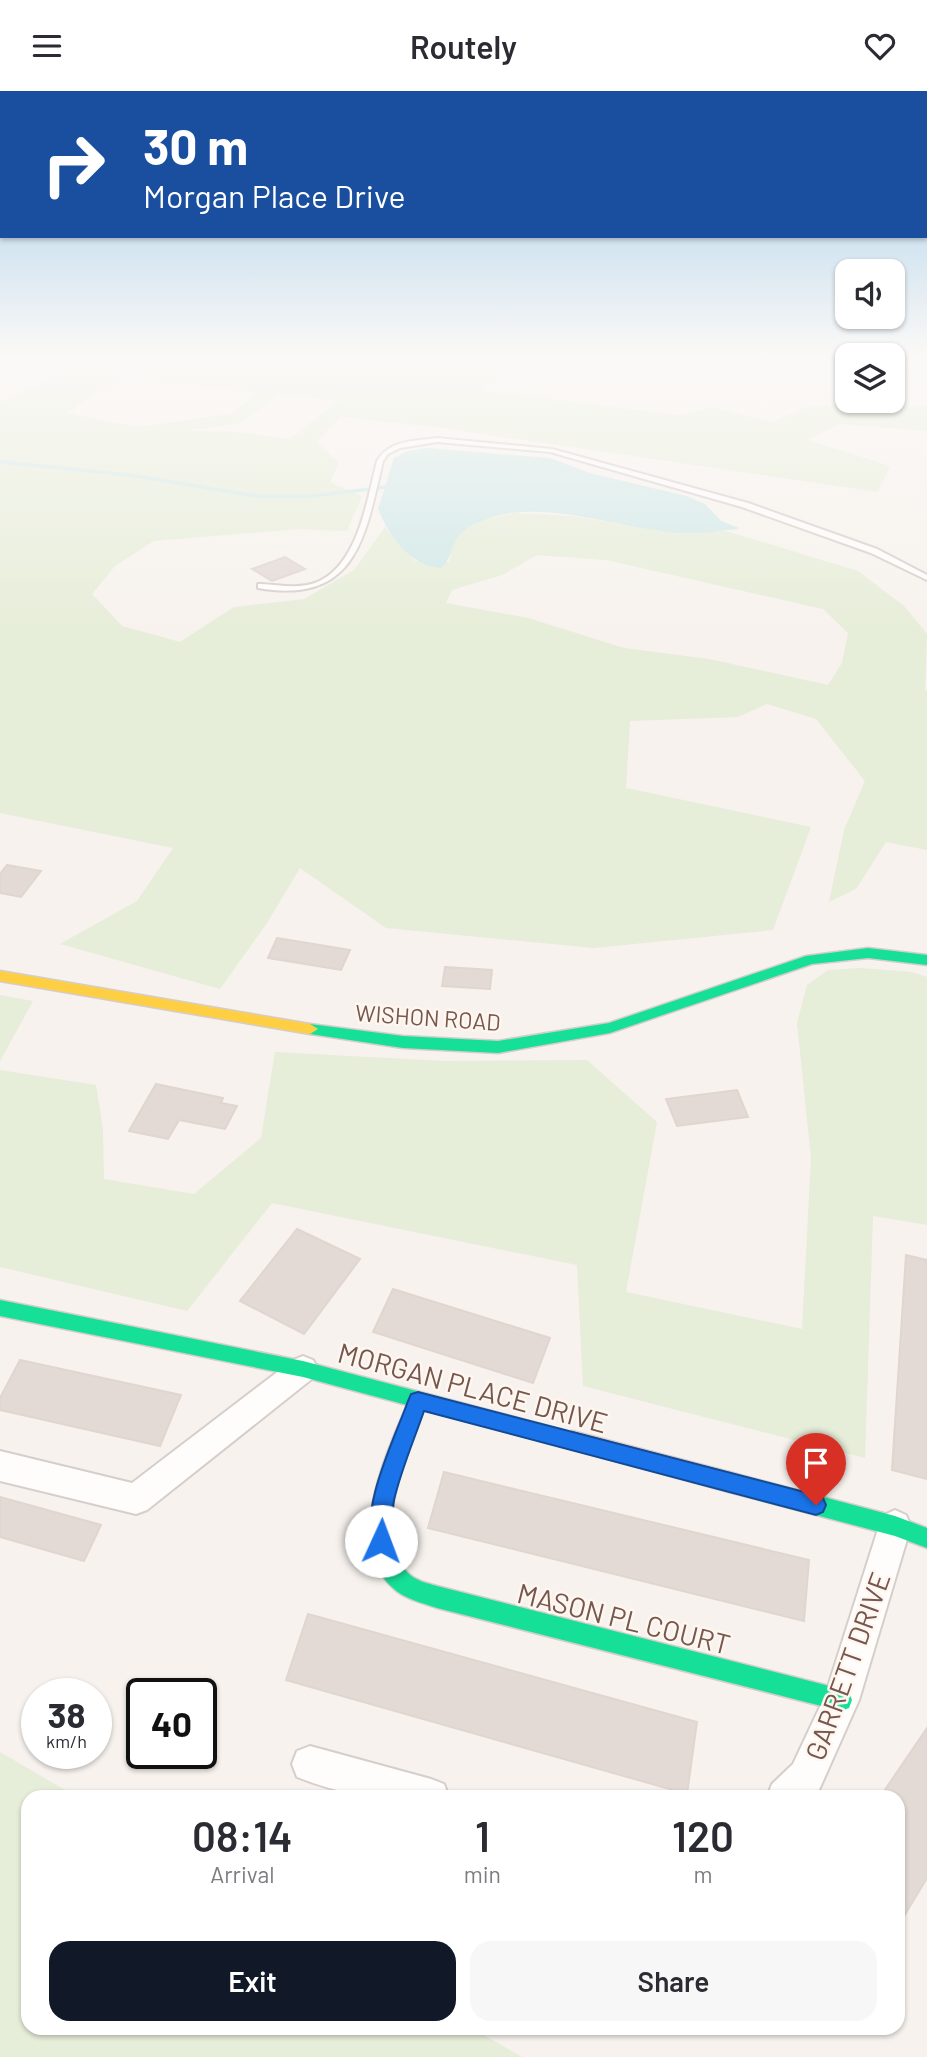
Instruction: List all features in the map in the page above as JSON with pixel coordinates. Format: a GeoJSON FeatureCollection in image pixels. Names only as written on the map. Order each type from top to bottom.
{"type":"FeatureCollection","features":[{"type":"Feature","properties":{"kind":"street","name":"WISHON ROAD"},"geometry":{"type":"LineString","coordinates":[[0,976],[302,1028],[403,1042],[498,1047],[610,1028],[811,958],[868,953],[927,960]]}},
{"type":"Feature","properties":{"kind":"street","name":"MORGAN PLACE DRIVE"},"geometry":{"type":"LineString","coordinates":[[0,1308],[303,1369],[911,1532]]}},
{"type":"Feature","properties":{"kind":"street"},"geometry":{"type":"LineString","coordinates":[[0,1466],[136,1499],[303,1369]]}},
{"type":"Feature","properties":{"kind":"street","name":"MASON PL COURT"},"geometry":{"type":"LineString","coordinates":[[418,1401],[387,1486],[381,1512],[384,1556],[397,1579],[409,1587],[437,1597],[841,1700]]}},
{"type":"Feature","properties":{"kind":"street","name":"GARRETT DRIVE"},"geometry":{"type":"LineString","coordinates":[[792,1790],[806,1777],[911,1532]]}},
{"type":"Feature","properties":{"kind":"street"},"geometry":{"type":"LineString","coordinates":[[310,1764],[405,1790]]}},
{"type":"Feature","properties":{"kind":"lane"},"geometry":{"type":"LineString","coordinates":[[261,586],[304,589],[326,582],[351,558],[380,460],[391,450]]}},
{"type":"Feature","properties":{"kind":"lane"},"geometry":{"type":"LineString","coordinates":[[548,450],[745,505],[874,551],[927,578]]}},
{"type":"Feature","properties":{"kind":"green space"},"geometry":{"type":"Polygon","coordinates":[[[0,450],[325,450],[339,463],[330,482],[362,496],[347,531],[300,529],[154,541],[115,566],[92,594],[122,626],[180,642],[234,607],[304,599],[354,570],[385,527],[415,561],[449,562],[454,540],[463,531],[485,519],[515,513],[574,516],[635,527],[684,532],[723,530],[858,571],[904,606],[927,634],[927,850],[886,842],[856,889],[829,902],[844,830],[865,781],[816,719],[767,704],[738,717],[630,721],[626,788],[811,827],[773,930],[594,948],[386,928],[300,868],[267,923],[220,989],[60,944],[137,901],[173,848],[0,813],[0,450]],[[537,555],[502,575],[452,590],[446,603],[528,618],[624,648],[709,659],[828,685],[842,663],[848,633],[823,609],[606,560],[537,555]]]}},
{"type":"Feature","properties":{"kind":"green space"},"geometry":{"type":"Polygon","coordinates":[[[589,450],[839,450],[890,466],[878,492],[589,450]]]}},
{"type":"Feature","properties":{"kind":"green space"},"geometry":{"type":"Polygon","coordinates":[[[860,968],[912,972],[927,977],[927,1225],[873,1216],[865,1458],[583,1386],[577,1265],[272,1203],[187,1311],[0,1267],[0,1070],[96,1085],[103,1130],[104,1179],[194,1194],[261,1138],[275,1052],[444,1061],[587,1060],[657,1122],[626,1292],[802,1329],[811,1158],[797,1023],[807,985],[828,970],[860,968]]]}},
{"type":"Feature","properties":{"kind":"green space"},"geometry":{"type":"Polygon","coordinates":[[[0,995],[33,1001],[0,1061],[0,995]]]}},
{"type":"Feature","properties":{"kind":"green space"},"geometry":{"type":"Polygon","coordinates":[[[0,1752],[21,1764],[21,1769],[29,1769],[65,1790],[21,1790],[21,2035],[484,2035],[522,2057],[0,2057],[0,1752]]]}},
{"type":"Feature","properties":{"kind":"water"},"geometry":{"type":"Polygon","coordinates":[[[448,450],[550,458],[590,473],[686,496],[705,504],[721,521],[739,528],[687,533],[555,513],[523,512],[493,517],[465,530],[457,539],[445,564],[441,568],[430,566],[410,556],[402,548],[378,509],[394,458],[408,451],[448,450]]]}},
{"type":"Feature","properties":{"kind":"building"},"geometry":{"type":"Polygon","coordinates":[[[285,557],[305,569],[272,581],[252,569],[285,557]]]}},
{"type":"Feature","properties":{"kind":"building"},"geometry":{"type":"Polygon","coordinates":[[[7,865],[41,871],[21,897],[0,893],[0,874],[7,865]]]}},
{"type":"Feature","properties":{"kind":"building"},"geometry":{"type":"Polygon","coordinates":[[[277,938],[350,950],[341,970],[268,958],[277,938]]]}},
{"type":"Feature","properties":{"kind":"building"},"geometry":{"type":"Polygon","coordinates":[[[445,967],[492,970],[490,989],[442,986],[445,967]]]}},
{"type":"Feature","properties":{"kind":"building"},"geometry":{"type":"Polygon","coordinates":[[[156,1084],[223,1098],[221,1103],[237,1106],[225,1129],[179,1120],[168,1139],[129,1131],[156,1084]]]}},
{"type":"Feature","properties":{"kind":"building"},"geometry":{"type":"Polygon","coordinates":[[[737,1090],[748,1117],[677,1126],[666,1099],[737,1090]]]}},
{"type":"Feature","properties":{"kind":"building"},"geometry":{"type":"Polygon","coordinates":[[[297,1229],[360,1259],[304,1334],[240,1301],[297,1229]]]}},
{"type":"Feature","properties":{"kind":"building"},"geometry":{"type":"Polygon","coordinates":[[[906,1255],[927,1260],[927,1479],[892,1470],[906,1255]]]}},
{"type":"Feature","properties":{"kind":"building"},"geometry":{"type":"Polygon","coordinates":[[[393,1289],[550,1338],[533,1383],[373,1332],[393,1289]]]}},
{"type":"Feature","properties":{"kind":"building"},"geometry":{"type":"Polygon","coordinates":[[[20,1360],[181,1395],[160,1446],[0,1410],[0,1398],[20,1360]]]}},
{"type":"Feature","properties":{"kind":"building"},"geometry":{"type":"Polygon","coordinates":[[[444,1472],[809,1560],[804,1621],[428,1528],[444,1472]]]}},
{"type":"Feature","properties":{"kind":"building"},"geometry":{"type":"Polygon","coordinates":[[[0,1497],[101,1525],[84,1561],[0,1537],[0,1497]]]}},
{"type":"Feature","properties":{"kind":"building"},"geometry":{"type":"Polygon","coordinates":[[[308,1614],[697,1722],[688,1790],[673,1790],[286,1680],[308,1614]]]}},
{"type":"Feature","properties":{"kind":"building"},"geometry":{"type":"Polygon","coordinates":[[[927,1728],[927,1878],[905,1914],[905,1790],[885,1790],[927,1728]]]}},
{"type":"Feature","properties":{"kind":"waterway"},"geometry":{"type":"LineString","coordinates":[[0,462],[129,475],[256,496],[312,496],[386,487]]}},
{"type":"Feature","properties":{"kind":"traffic: fast"},"geometry":{"type":"LineString","coordinates":[[310,1029],[403,1042],[498,1047],[610,1028],[811,959],[868,953],[927,960]]}},
{"type":"Feature","properties":{"kind":"traffic: fast"},"geometry":{"type":"LineString","coordinates":[[0,1308],[303,1369],[572,1440]]}},
{"type":"Feature","properties":{"kind":"traffic: fast"},"geometry":{"type":"LineString","coordinates":[[418,1401],[393,1466],[381,1516],[381,1539],[386,1561],[402,1582],[437,1597],[841,1700]]}},
{"type":"Feature","properties":{"kind":"traffic: fast"},"geometry":{"type":"LineString","coordinates":[[729,1482],[895,1526],[927,1538]]}},
{"type":"Feature","properties":{"kind":"traffic: slow"},"geometry":{"type":"LineString","coordinates":[[0,976],[310,1029]]}},
{"type":"Feature","properties":{"kind":"traffic: jam"},"geometry":{"type":"LineString","coordinates":[[572,1440],[729,1482]]}},
{"type":"Feature","properties":{"kind":"route"},"geometry":{"type":"LineString","coordinates":[[381,1541],[381,1512],[387,1486],[418,1401],[816,1505]]}}]}
